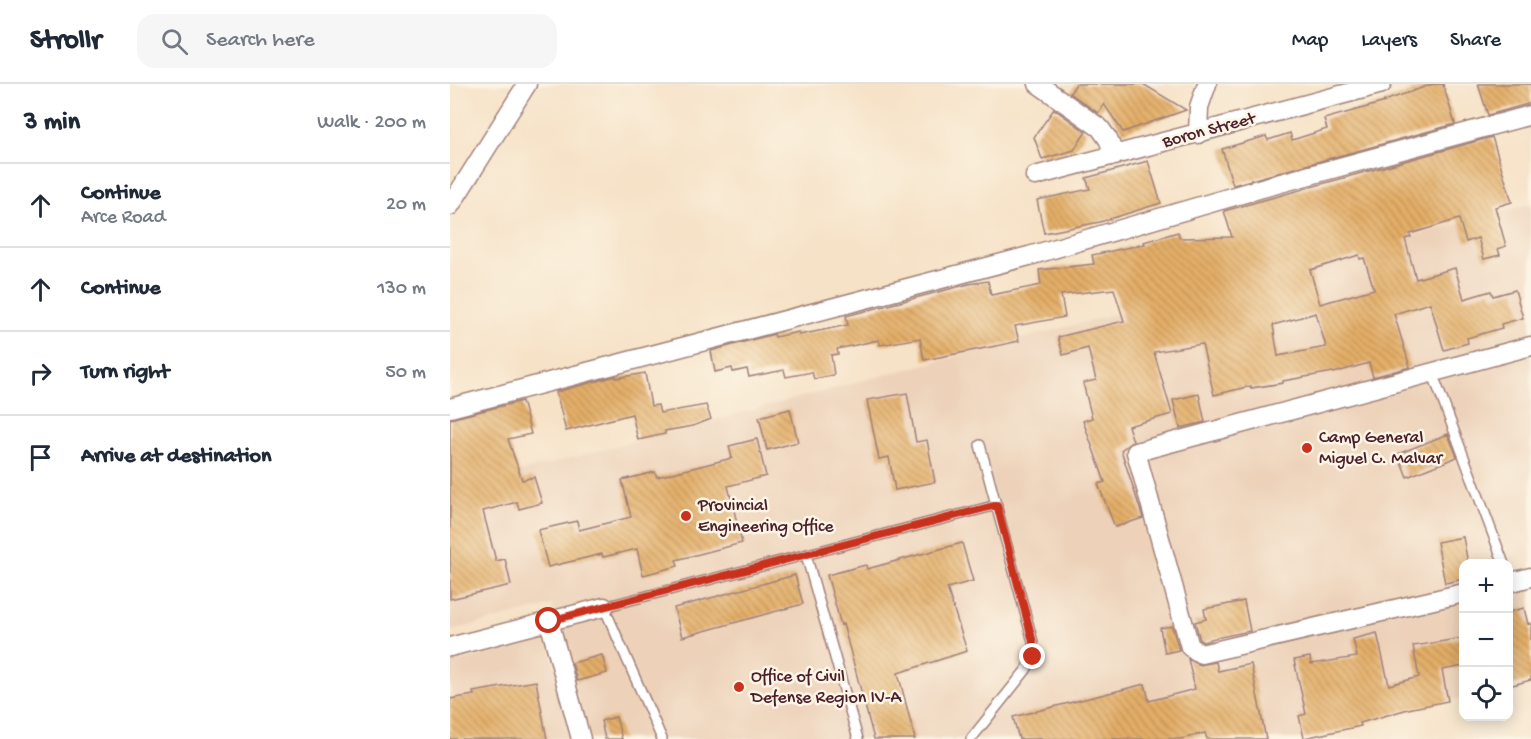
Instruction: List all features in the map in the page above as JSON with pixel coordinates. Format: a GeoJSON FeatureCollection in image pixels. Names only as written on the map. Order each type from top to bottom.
{"type":"FeatureCollection","features":[{"type":"Feature","properties":{"kind":"street"},"geometry":{"type":"LineString","coordinates":[[450,206],[527,84]]}},
{"type":"Feature","properties":{"kind":"street"},"geometry":{"type":"LineString","coordinates":[[1198,134],[1199,107],[1207,84]]}},
{"type":"Feature","properties":{"kind":"street","name":"Boron Street"},"geometry":{"type":"LineString","coordinates":[[1035,176],[1382,84]]}},
{"type":"Feature","properties":{"kind":"street"},"geometry":{"type":"LineString","coordinates":[[1044,86],[1100,128],[1108,139],[1115,156]]}},
{"type":"Feature","properties":{"kind":"street"},"geometry":{"type":"LineString","coordinates":[[450,408],[1029,256],[1262,188],[1531,115]]}},
{"type":"Feature","properties":{"kind":"street"},"geometry":{"type":"LineString","coordinates":[[1459,594],[1201,654],[1190,647],[1136,452],[1531,346]]}},
{"type":"Feature","properties":{"kind":"street"},"geometry":{"type":"LineString","coordinates":[[1513,579],[1531,577]]}},
{"type":"Feature","properties":{"kind":"street"},"geometry":{"type":"LineString","coordinates":[[450,647],[604,607]]}},
{"type":"Feature","properties":{"kind":"street"},"geometry":{"type":"LineString","coordinates":[[549,621],[581,739]]}},
{"type":"Feature","properties":{"kind":"lane"},"geometry":{"type":"LineString","coordinates":[[1432,372],[1502,559]]}},
{"type":"Feature","properties":{"kind":"lane"},"geometry":{"type":"LineString","coordinates":[[971,739],[1026,670],[1033,657],[1033,642],[980,445]]}},
{"type":"Feature","properties":{"kind":"lane"},"geometry":{"type":"LineString","coordinates":[[662,739],[604,607],[997,505]]}},
{"type":"Feature","properties":{"kind":"lane"},"geometry":{"type":"LineString","coordinates":[[806,555],[858,739]]}},
{"type":"Feature","properties":{"kind":"shaded area"},"geometry":{"type":"Polygon","coordinates":[[[1531,204],[1531,678],[1513,683],[1513,559],[1459,559],[1459,698],[1311,739],[589,739],[551,605],[450,631],[450,490],[1531,204]]]}},
{"type":"Feature","properties":{"kind":"shaded area"},"geometry":{"type":"Polygon","coordinates":[[[547,638],[574,739],[450,739],[450,663],[547,638]]]}},
{"type":"Feature","properties":{"kind":"building"},"geometry":{"type":"Polygon","coordinates":[[[1076,84],[1143,84],[1186,110],[1123,132],[1104,104],[1098,113],[1070,93],[1076,84]]]}},
{"type":"Feature","properties":{"kind":"building"},"geometry":{"type":"Polygon","coordinates":[[[1433,84],[1443,84],[1455,124],[1233,185],[1222,149],[1266,136],[1268,140],[1290,133],[1292,140],[1327,129],[1324,119],[1385,102],[1433,84]]]}},
{"type":"Feature","properties":{"kind":"building"},"geometry":{"type":"Polygon","coordinates":[[[1478,84],[1531,84],[1531,103],[1488,115],[1478,84]]]}},
{"type":"Feature","properties":{"kind":"building"},"geometry":{"type":"Polygon","coordinates":[[[1054,109],[1086,132],[1074,150],[1042,159],[1034,137],[1054,109]]]}},
{"type":"Feature","properties":{"kind":"building"},"geometry":{"type":"Polygon","coordinates":[[[1492,137],[1512,202],[1495,207],[1506,246],[1498,249],[1500,255],[1484,259],[1478,238],[1466,242],[1459,219],[1410,234],[1411,237],[1405,239],[1416,279],[1455,268],[1464,299],[1491,291],[1493,296],[1515,290],[1523,318],[1501,324],[1502,328],[1467,338],[1468,343],[1444,350],[1430,303],[1394,314],[1410,367],[1373,377],[1369,363],[1334,373],[1251,388],[1251,386],[1214,395],[1202,344],[1154,352],[1172,414],[1128,426],[1133,441],[1121,450],[1143,518],[1115,527],[1098,484],[1105,482],[1083,421],[1092,418],[1083,383],[1096,380],[1088,348],[1063,355],[1058,337],[1124,321],[1114,289],[1061,295],[1065,317],[1015,326],[1019,341],[1001,345],[924,360],[920,338],[880,345],[879,340],[837,349],[838,354],[831,355],[834,375],[814,379],[812,372],[786,377],[784,370],[749,377],[747,369],[733,372],[732,368],[715,372],[711,351],[774,334],[775,337],[799,332],[799,335],[848,325],[846,316],[969,284],[988,281],[991,295],[1041,285],[1039,270],[1094,264],[1092,255],[1145,244],[1144,242],[1178,232],[1180,238],[1232,237],[1224,211],[1492,137]],[[1359,255],[1310,270],[1320,304],[1374,289],[1364,258],[1360,259],[1359,255]],[[1316,313],[1273,325],[1278,356],[1326,347],[1316,313]]]}},
{"type":"Feature","properties":{"kind":"building"},"geometry":{"type":"Polygon","coordinates":[[[1148,161],[1161,203],[1100,222],[1044,233],[1037,200],[1090,189],[1086,178],[1148,161]]]}},
{"type":"Feature","properties":{"kind":"building"},"geometry":{"type":"Polygon","coordinates":[[[645,373],[651,406],[658,405],[660,413],[706,405],[711,419],[638,440],[632,414],[566,431],[556,392],[616,376],[616,378],[645,373]]]}},
{"type":"Feature","properties":{"kind":"building"},"geometry":{"type":"Polygon","coordinates":[[[907,393],[916,442],[927,440],[935,482],[895,490],[889,457],[879,459],[867,400],[907,393]]]}},
{"type":"Feature","properties":{"kind":"building"},"geometry":{"type":"Polygon","coordinates":[[[1199,394],[1205,422],[1180,428],[1173,400],[1199,394]]]}},
{"type":"Feature","properties":{"kind":"building"},"geometry":{"type":"Polygon","coordinates":[[[522,401],[531,434],[508,439],[522,480],[534,477],[542,503],[519,509],[517,502],[483,511],[496,561],[505,559],[511,585],[450,599],[450,419],[522,401]]]}},
{"type":"Feature","properties":{"kind":"building"},"geometry":{"type":"Polygon","coordinates":[[[790,409],[798,442],[767,450],[759,417],[790,409]]]}},
{"type":"Feature","properties":{"kind":"building"},"geometry":{"type":"Polygon","coordinates":[[[1448,434],[1457,457],[1407,477],[1398,454],[1448,434]]]}},
{"type":"Feature","properties":{"kind":"building"},"geometry":{"type":"Polygon","coordinates":[[[757,439],[766,476],[728,486],[742,543],[676,560],[678,566],[643,575],[637,549],[603,557],[602,554],[548,567],[538,530],[577,521],[579,530],[631,517],[622,480],[655,472],[657,477],[732,458],[729,446],[757,439]]]}},
{"type":"Feature","properties":{"kind":"building"},"geometry":{"type":"Polygon","coordinates":[[[1463,537],[1467,559],[1459,559],[1459,580],[1445,583],[1437,542],[1463,537]]]}},
{"type":"Feature","properties":{"kind":"building"},"geometry":{"type":"Polygon","coordinates":[[[962,543],[973,581],[947,588],[967,651],[898,673],[915,739],[874,739],[843,624],[841,625],[827,575],[866,565],[867,569],[962,543]]]}},
{"type":"Feature","properties":{"kind":"building"},"geometry":{"type":"Polygon","coordinates":[[[795,575],[803,604],[682,637],[674,608],[795,575]]]}},
{"type":"Feature","properties":{"kind":"building"},"geometry":{"type":"Polygon","coordinates":[[[1244,601],[1250,631],[1203,642],[1200,640],[1195,622],[1206,619],[1204,609],[1244,601]]]}},
{"type":"Feature","properties":{"kind":"building"},"geometry":{"type":"Polygon","coordinates":[[[1524,608],[1528,624],[1531,623],[1531,680],[1513,685],[1513,613],[1513,611],[1524,608]]]}},
{"type":"Feature","properties":{"kind":"building"},"geometry":{"type":"Polygon","coordinates":[[[1172,626],[1179,650],[1165,653],[1160,628],[1172,626]]]}},
{"type":"Feature","properties":{"kind":"building"},"geometry":{"type":"Polygon","coordinates":[[[1377,633],[1389,685],[1419,677],[1413,646],[1459,639],[1459,667],[1442,670],[1448,701],[1408,709],[1360,723],[1361,726],[1304,738],[1299,716],[1306,714],[1294,660],[1310,657],[1311,664],[1357,657],[1353,639],[1377,633]]]}},
{"type":"Feature","properties":{"kind":"building"},"geometry":{"type":"Polygon","coordinates":[[[602,655],[607,673],[577,681],[572,663],[602,655]]]}},
{"type":"Feature","properties":{"kind":"building"},"geometry":{"type":"Polygon","coordinates":[[[1188,659],[1200,665],[1216,662],[1218,671],[1251,664],[1266,739],[1207,739],[1205,733],[1181,739],[1019,739],[1013,717],[1145,684],[1149,701],[1195,689],[1188,659]]]}},
{"type":"Feature","properties":{"kind":"building"},"geometry":{"type":"Polygon","coordinates":[[[536,681],[547,739],[450,739],[450,699],[474,695],[473,692],[536,681]]]}},
{"type":"Feature","properties":{"kind":"building"},"geometry":{"type":"Polygon","coordinates":[[[616,717],[622,739],[605,739],[601,721],[616,717]]]}},
{"type":"Feature","properties":{"kind":"place","name":"Camp General Miguel C. Malvar"},"geometry":{"type":"Point","coordinates":[1307,448]}},
{"type":"Feature","properties":{"kind":"place","name":"Provincial Engineering Office"},"geometry":{"type":"Point","coordinates":[686,516]}},
{"type":"Feature","properties":{"kind":"place","name":"Office of Civil Defense Region IV-A"},"geometry":{"type":"Point","coordinates":[739,687]}},
{"type":"Feature","properties":{"kind":"route"},"geometry":{"type":"LineString","coordinates":[[549,621],[997,505],[1033,642],[1033,657]]}}]}
